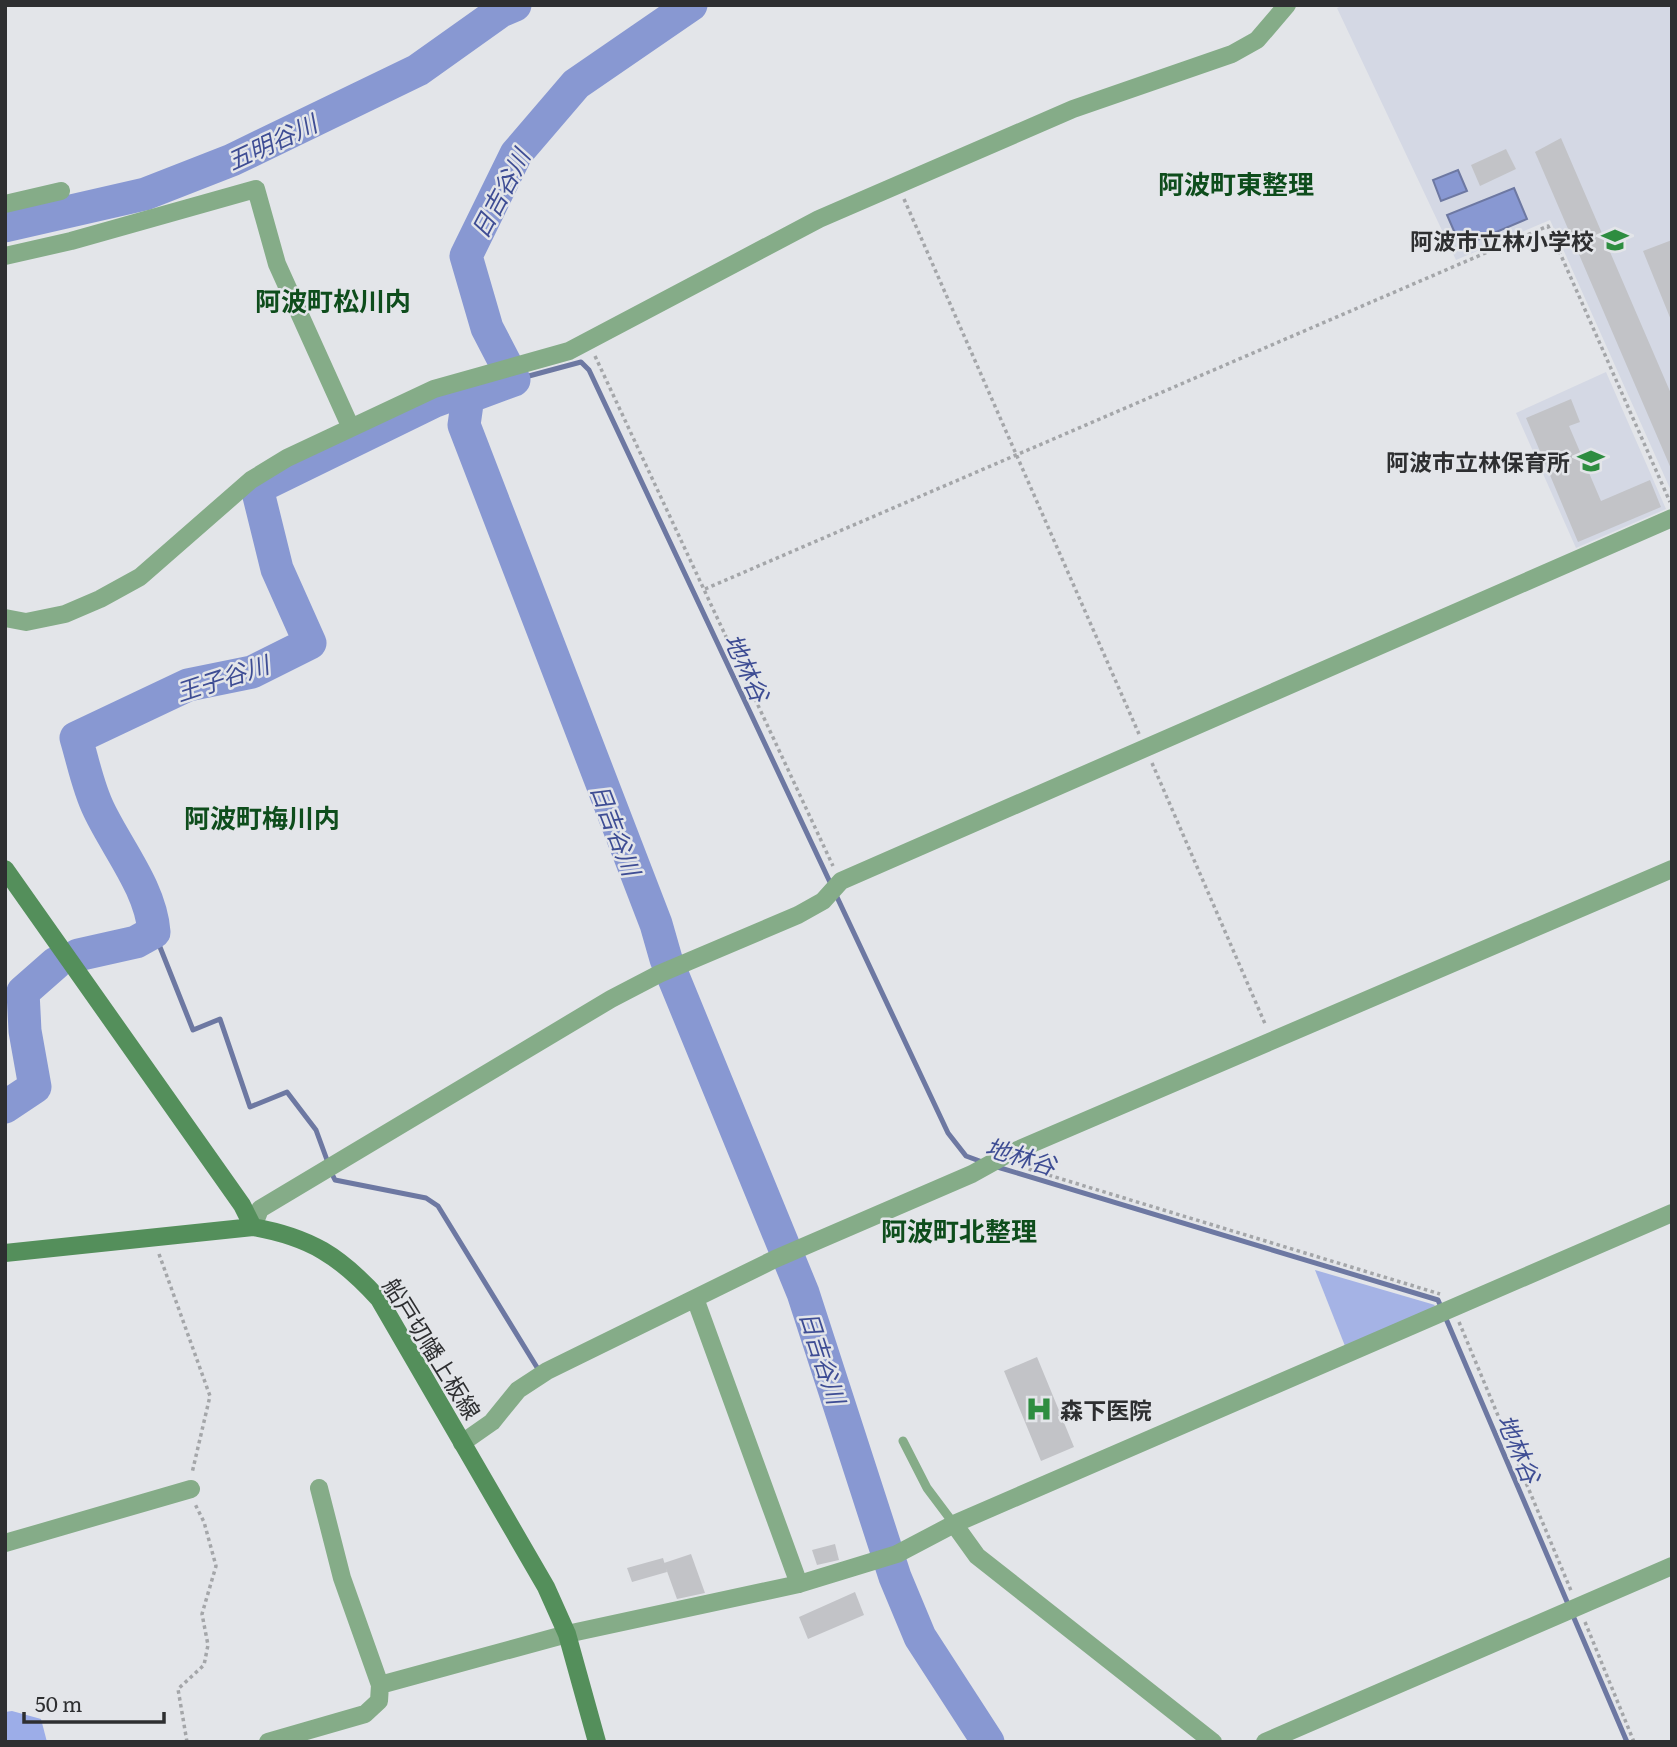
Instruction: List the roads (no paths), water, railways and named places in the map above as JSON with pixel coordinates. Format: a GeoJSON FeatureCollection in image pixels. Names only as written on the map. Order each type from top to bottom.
{"type":"FeatureCollection","features":[{"type":"Feature","properties":{"kind":"main road"},"geometry":{"type":"LineString","coordinates":[[5,869],[242,1205],[253,1227]]}},
{"type":"Feature","properties":{"kind":"main road","name":"船戸切幡上板線"},"geometry":{"type":"LineString","coordinates":[[5,1253],[253,1227],[290,1233],[354,1271],[379,1299],[546,1587],[567,1634],[597,1742]]}},
{"type":"Feature","properties":{"kind":"street"},"geometry":{"type":"LineString","coordinates":[[5,618],[26,622],[65,614],[100,599],[140,576],[251,480],[287,458],[455,382],[569,351],[820,219],[1073,109],[1231,54],[1257,40],[1287,5]]}},
{"type":"Feature","properties":{"kind":"street"},"geometry":{"type":"LineString","coordinates":[[5,256],[71,241],[256,189],[277,264],[351,428]]}},
{"type":"Feature","properties":{"kind":"street"},"geometry":{"type":"LineString","coordinates":[[5,204],[61,191]]}},
{"type":"Feature","properties":{"kind":"street"},"geometry":{"type":"LineString","coordinates":[[253,1227],[260,1209],[659,974],[798,915],[836,886],[1672,518]]}},
{"type":"Feature","properties":{"kind":"street"},"geometry":{"type":"LineString","coordinates":[[462,1443],[492,1422],[518,1390],[547,1371],[696,1301],[775,1259],[1672,869]]}},
{"type":"Feature","properties":{"kind":"street"},"geometry":{"type":"LineString","coordinates":[[380,1685],[567,1634],[799,1584],[879,1561],[954,1524],[1672,1213]]}},
{"type":"Feature","properties":{"kind":"street"},"geometry":{"type":"LineString","coordinates":[[696,1301],[799,1584]]}},
{"type":"Feature","properties":{"kind":"street"},"geometry":{"type":"LineString","coordinates":[[268,1742],[365,1714],[379,1701],[380,1685],[342,1578],[319,1488]]}},
{"type":"Feature","properties":{"kind":"street"},"geometry":{"type":"LineString","coordinates":[[5,1543],[191,1489]]}},
{"type":"Feature","properties":{"kind":"street"},"geometry":{"type":"LineString","coordinates":[[954,1524],[977,1556],[1213,1742]]}},
{"type":"Feature","properties":{"kind":"street"},"geometry":{"type":"LineString","coordinates":[[1265,1742],[1672,1566]]}},
{"type":"Feature","properties":{"kind":"lane"},"geometry":{"type":"LineString","coordinates":[[903,1441],[927,1488],[954,1524]]}},
{"type":"Feature","properties":{"kind":"waterway","name":"五明谷川"},"geometry":{"type":"LineString","coordinates":[[5,226],[145,194],[232,160],[418,70],[501,11],[515,5]]}},
{"type":"Feature","properties":{"kind":"waterway","name":"日吉谷川"},"geometry":{"type":"LineString","coordinates":[[691,5],[576,84],[516,154],[466,256],[487,328],[514,380],[468,397],[464,425],[656,924],[666,959],[803,1293],[895,1577],[920,1637],[988,1742]]}},
{"type":"Feature","properties":{"kind":"waterway","name":"地林谷"},"geometry":{"type":"LineString","coordinates":[[514,380],[581,362],[589,370],[948,1133],[966,1156],[985,1163]]}},
{"type":"Feature","properties":{"kind":"waterway","name":"王子谷川"},"geometry":{"type":"LineString","coordinates":[[78,955],[136,942],[154,932],[147,900],[95,802],[76,738],[188,685],[252,672],[310,643],[277,569],[257,488],[435,401],[454,394],[468,397]]}},
{"type":"Feature","properties":{"kind":"waterway"},"geometry":{"type":"LineString","coordinates":[[154,932],[193,1030],[220,1019],[250,1107],[287,1092],[316,1130],[327,1160]]}},
{"type":"Feature","properties":{"kind":"waterway","name":"王子谷川"},"geometry":{"type":"LineString","coordinates":[[5,1107],[35,1087],[25,1031],[23,992],[56,963]]}},
{"type":"Feature","properties":{"kind":"waterway","name":"地林谷"},"geometry":{"type":"LineString","coordinates":[[994,1166],[1438,1300],[1627,1742]]}},
{"type":"Feature","properties":{"kind":"waterway"},"geometry":{"type":"LineString","coordinates":[[332,1174],[335,1180],[426,1198],[438,1206],[538,1369]]}},
{"type":"Feature","properties":{"kind":"place","name":"阿波市立林小学校"},"geometry":{"type":"Point","coordinates":[1615,240]}},
{"type":"Feature","properties":{"kind":"place","name":"阿波市立林保育所"},"geometry":{"type":"Point","coordinates":[1591,461]}},
{"type":"Feature","properties":{"kind":"place","name":"森下医院"},"geometry":{"type":"Point","coordinates":[1039,1409]}},
{"type":"Feature","properties":{"kind":"district","name":"阿波町東整理"},"geometry":{"type":"Point","coordinates":[1236,182]}},
{"type":"Feature","properties":{"kind":"district","name":"阿波町松川内"},"geometry":{"type":"Point","coordinates":[333,299]}},
{"type":"Feature","properties":{"kind":"district","name":"阿波町梅川内"},"geometry":{"type":"Point","coordinates":[262,816]}},
{"type":"Feature","properties":{"kind":"district","name":"阿波町北整理"},"geometry":{"type":"Point","coordinates":[959,1229]}}]}
